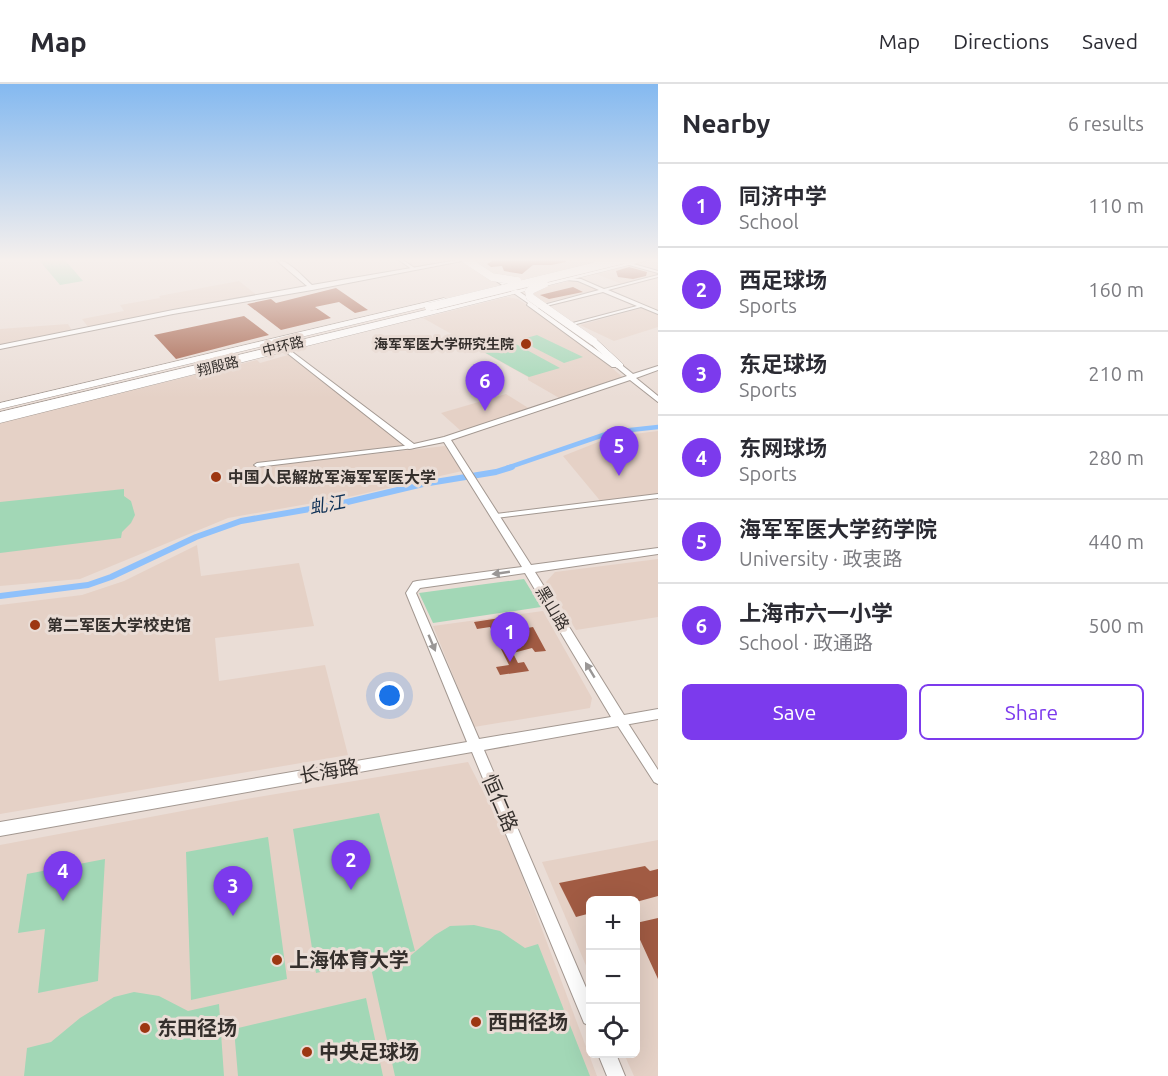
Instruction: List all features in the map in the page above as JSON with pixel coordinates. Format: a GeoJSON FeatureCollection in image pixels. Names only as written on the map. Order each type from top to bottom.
{"type":"FeatureCollection","features":[{"type":"Feature","properties":{"kind":"main road","name":"翔殷路"},"geometry":{"type":"LineString","coordinates":[[0,408],[418,306]]}},
{"type":"Feature","properties":{"kind":"main road","name":"中环路"},"geometry":{"type":"LineString","coordinates":[[0,408],[438,306]]}},
{"type":"Feature","properties":{"kind":"main road","name":"翔殷路"},"geometry":{"type":"LineString","coordinates":[[0,420],[419,317],[451,306]]}},
{"type":"Feature","properties":{"kind":"main road"},"geometry":{"type":"LineString","coordinates":[[543,306],[593,341],[623,368]]}},
{"type":"Feature","properties":{"kind":"main road","name":"中环路"},"geometry":{"type":"LineString","coordinates":[[0,415],[318,338],[431,308]]}},
{"type":"Feature","properties":{"kind":"main road"},"geometry":{"type":"LineString","coordinates":[[235,353],[395,311]]}},
{"type":"Feature","properties":{"kind":"main road"},"geometry":{"type":"LineString","coordinates":[[318,338],[419,317]]}},
{"type":"Feature","properties":{"kind":"street"},"geometry":{"type":"LineString","coordinates":[[0,348],[207,306]]}},
{"type":"Feature","properties":{"kind":"street"},"geometry":{"type":"LineString","coordinates":[[533,306],[633,373],[658,367]]}},
{"type":"Feature","properties":{"kind":"street"},"geometry":{"type":"LineString","coordinates":[[567,326],[640,306]]}},
{"type":"Feature","properties":{"kind":"street"},"geometry":{"type":"LineString","coordinates":[[642,306],[658,313]]}},
{"type":"Feature","properties":{"kind":"street"},"geometry":{"type":"LineString","coordinates":[[538,307],[623,368],[658,400]]}},
{"type":"Feature","properties":{"kind":"street"},"geometry":{"type":"LineString","coordinates":[[285,349],[412,447]]}},
{"type":"Feature","properties":{"kind":"street"},"geometry":{"type":"LineString","coordinates":[[257,465],[412,447],[446,439],[623,368],[658,367]]}},
{"type":"Feature","properties":{"kind":"street","name":"黑山路"},"geometry":{"type":"LineString","coordinates":[[446,439],[658,779]]}},
{"type":"Feature","properties":{"kind":"street"},"geometry":{"type":"LineString","coordinates":[[496,516],[658,496]]}},
{"type":"Feature","properties":{"kind":"street"},"geometry":{"type":"LineString","coordinates":[[529,569],[658,551]]}},
{"type":"Feature","properties":{"kind":"street","name":"恒仁路"},"geometry":{"type":"LineString","coordinates":[[529,569],[417,585],[411,593],[586,1005]]}},
{"type":"Feature","properties":{"kind":"street","name":"长海路"},"geometry":{"type":"LineString","coordinates":[[0,830],[475,744],[658,714]]}},
{"type":"Feature","properties":{"kind":"street"},"geometry":{"type":"LineString","coordinates":[[609,1058],[616,1076]]}},
{"type":"Feature","properties":{"kind":"shaded area"},"geometry":{"type":"Polygon","coordinates":[[[121,306],[208,306],[89,328],[82,319],[124,311],[121,306]]]}},
{"type":"Feature","properties":{"kind":"shaded area","name":"海军军医大学研究生院"},"geometry":{"type":"Polygon","coordinates":[[[470,306],[529,306],[599,357],[625,379],[561,399],[528,380],[528,377],[423,318],[470,306]]]}},
{"type":"Feature","properties":{"kind":"shaded area"},"geometry":{"type":"Polygon","coordinates":[[[642,308],[658,314],[658,327],[614,341],[580,325],[642,308]]]}},
{"type":"Feature","properties":{"kind":"shaded area"},"geometry":{"type":"Polygon","coordinates":[[[68,324],[73,332],[0,346],[0,329],[68,324]]]}},
{"type":"Feature","properties":{"kind":"shaded area","name":"中国人民解放军海军军医大学"},"geometry":{"type":"Polygon","coordinates":[[[288,355],[406,445],[257,463],[257,467],[445,446],[462,471],[353,496],[228,518],[80,579],[0,586],[0,422],[257,360],[260,363],[288,355]]]}},
{"type":"Feature","properties":{"kind":"shaded area"},"geometry":{"type":"Polygon","coordinates":[[[506,394],[530,409],[461,431],[441,413],[506,394]]]}},
{"type":"Feature","properties":{"kind":"shaded area"},"geometry":{"type":"Polygon","coordinates":[[[658,431],[658,496],[602,503],[563,456],[611,437],[658,431]]]}},
{"type":"Feature","properties":{"kind":"shaded area"},"geometry":{"type":"Polygon","coordinates":[[[197,545],[201,576],[299,563],[314,626],[215,638],[219,681],[325,665],[348,755],[0,814],[0,605],[82,595],[124,581],[197,545]]]}},
{"type":"Feature","properties":{"kind":"shaded area"},"geometry":{"type":"Polygon","coordinates":[[[658,559],[658,617],[576,630],[546,582],[555,572],[658,559]]]}},
{"type":"Feature","properties":{"kind":"shaded area"},"geometry":{"type":"Polygon","coordinates":[[[543,611],[592,698],[590,708],[474,727],[433,626],[543,611]]]}},
{"type":"Feature","properties":{"kind":"shaded area","name":"上海体育大学"},"geometry":{"type":"Polygon","coordinates":[[[468,762],[510,844],[586,1047],[586,1058],[590,1058],[597,1076],[0,1076],[0,845],[258,797],[468,762]]]}},
{"type":"Feature","properties":{"kind":"shaded area"},"geometry":{"type":"Polygon","coordinates":[[[658,840],[658,1076],[634,1076],[626,1058],[640,1058],[640,896],[586,896],[586,966],[542,862],[658,840]]]}},
{"type":"Feature","properties":{"kind":"green space"},"geometry":{"type":"Polygon","coordinates":[[[537,335],[583,357],[564,363],[519,340],[537,335]]]}},
{"type":"Feature","properties":{"kind":"green space"},"geometry":{"type":"Polygon","coordinates":[[[514,343],[560,368],[529,377],[482,351],[514,343]]]}},
{"type":"Feature","properties":{"kind":"green space"},"geometry":{"type":"Polygon","coordinates":[[[124,489],[124,496],[131,501],[135,515],[122,532],[121,538],[0,553],[0,502],[124,489]]]}},
{"type":"Feature","properties":{"kind":"green space"},"geometry":{"type":"Polygon","coordinates":[[[524,579],[541,607],[433,623],[419,593],[524,579]]]}},
{"type":"Feature","properties":{"kind":"green space"},"geometry":{"type":"Polygon","coordinates":[[[379,813],[415,951],[316,973],[293,829],[379,813]]]}},
{"type":"Feature","properties":{"kind":"green space"},"geometry":{"type":"Polygon","coordinates":[[[268,837],[287,979],[191,1000],[186,852],[268,837]]]}},
{"type":"Feature","properties":{"kind":"green space"},"geometry":{"type":"Polygon","coordinates":[[[105,859],[98,981],[38,993],[45,929],[18,933],[27,874],[105,859]]]}},
{"type":"Feature","properties":{"kind":"green space","name":"西田径场"},"geometry":{"type":"Polygon","coordinates":[[[474,925],[500,931],[525,948],[538,944],[590,1076],[395,1076],[371,968],[403,962],[435,935],[450,926],[474,925]]]}},
{"type":"Feature","properties":{"kind":"green space","name":"东田径场"},"geometry":{"type":"Polygon","coordinates":[[[134,992],[159,996],[188,1011],[219,1004],[224,1076],[24,1076],[27,1048],[51,1042],[80,1018],[114,997],[134,992]]]}},
{"type":"Feature","properties":{"kind":"green space","name":"中央足球场"},"geometry":{"type":"Polygon","coordinates":[[[366,998],[383,1076],[238,1076],[234,1029],[366,998]]]}},
{"type":"Feature","properties":{"kind":"building"},"geometry":{"type":"Polygon","coordinates":[[[250,306],[318,306],[315,307],[331,318],[281,330],[250,306]]]}},
{"type":"Feature","properties":{"kind":"building"},"geometry":{"type":"Polygon","coordinates":[[[345,306],[363,306],[368,310],[355,313],[345,306]]]}},
{"type":"Feature","properties":{"kind":"building"},"geometry":{"type":"Polygon","coordinates":[[[244,316],[269,335],[176,359],[154,335],[244,316]]]}},
{"type":"Feature","properties":{"kind":"building"},"geometry":{"type":"Polygon","coordinates":[[[500,618],[510,635],[524,633],[522,629],[533,627],[546,651],[535,652],[532,648],[513,653],[518,663],[524,662],[529,671],[500,675],[496,667],[509,665],[490,627],[477,629],[474,622],[500,618]]]}},
{"type":"Feature","properties":{"kind":"building"},"geometry":{"type":"Polygon","coordinates":[[[645,866],[650,871],[658,869],[658,896],[640,901],[640,896],[586,896],[586,914],[576,917],[559,883],[645,866]]]}},
{"type":"Feature","properties":{"kind":"building"},"geometry":{"type":"Polygon","coordinates":[[[658,918],[658,979],[640,940],[640,922],[658,918]]]}},
{"type":"Feature","properties":{"kind":"waterway","name":"虬江"},"geometry":{"type":"LineString","coordinates":[[507,468],[612,432],[658,427]]}},
{"type":"Feature","properties":{"kind":"waterway","name":"虬江"},"geometry":{"type":"LineString","coordinates":[[0,596],[88,585],[111,577],[196,537],[241,521],[339,504],[423,484],[496,472],[512,467]]}},
{"type":"Feature","properties":{"kind":"place","name":"海军军医大学研究生院"},"geometry":{"type":"Point","coordinates":[526,344]}},
{"type":"Feature","properties":{"kind":"place","name":"上海市六一小学"},"geometry":{"type":"Point","coordinates":[485,411]}},
{"type":"Feature","properties":{"kind":"place","name":"海军军医大学药学院"},"geometry":{"type":"Point","coordinates":[619,476]}},
{"type":"Feature","properties":{"kind":"place","name":"中国人民解放军海军军医大学"},"geometry":{"type":"Point","coordinates":[216,477]}},
{"type":"Feature","properties":{"kind":"place","name":"第二军医大学校史馆"},"geometry":{"type":"Point","coordinates":[35,625]}},
{"type":"Feature","properties":{"kind":"place","name":"同济中学"},"geometry":{"type":"Point","coordinates":[510,662]}},
{"type":"Feature","properties":{"kind":"place","name":"西足球场"},"geometry":{"type":"Point","coordinates":[351,890]}},
{"type":"Feature","properties":{"kind":"place","name":"东网球场"},"geometry":{"type":"Point","coordinates":[63,901]}},
{"type":"Feature","properties":{"kind":"place","name":"东足球场"},"geometry":{"type":"Point","coordinates":[233,916]}},
{"type":"Feature","properties":{"kind":"place","name":"上海体育大学"},"geometry":{"type":"Point","coordinates":[277,960]}},
{"type":"Feature","properties":{"kind":"place","name":"西田径场"},"geometry":{"type":"Point","coordinates":[476,1022]}},
{"type":"Feature","properties":{"kind":"place","name":"东田径场"},"geometry":{"type":"Point","coordinates":[145,1028]}},
{"type":"Feature","properties":{"kind":"place","name":"中央足球场"},"geometry":{"type":"Point","coordinates":[307,1052]}}]}
